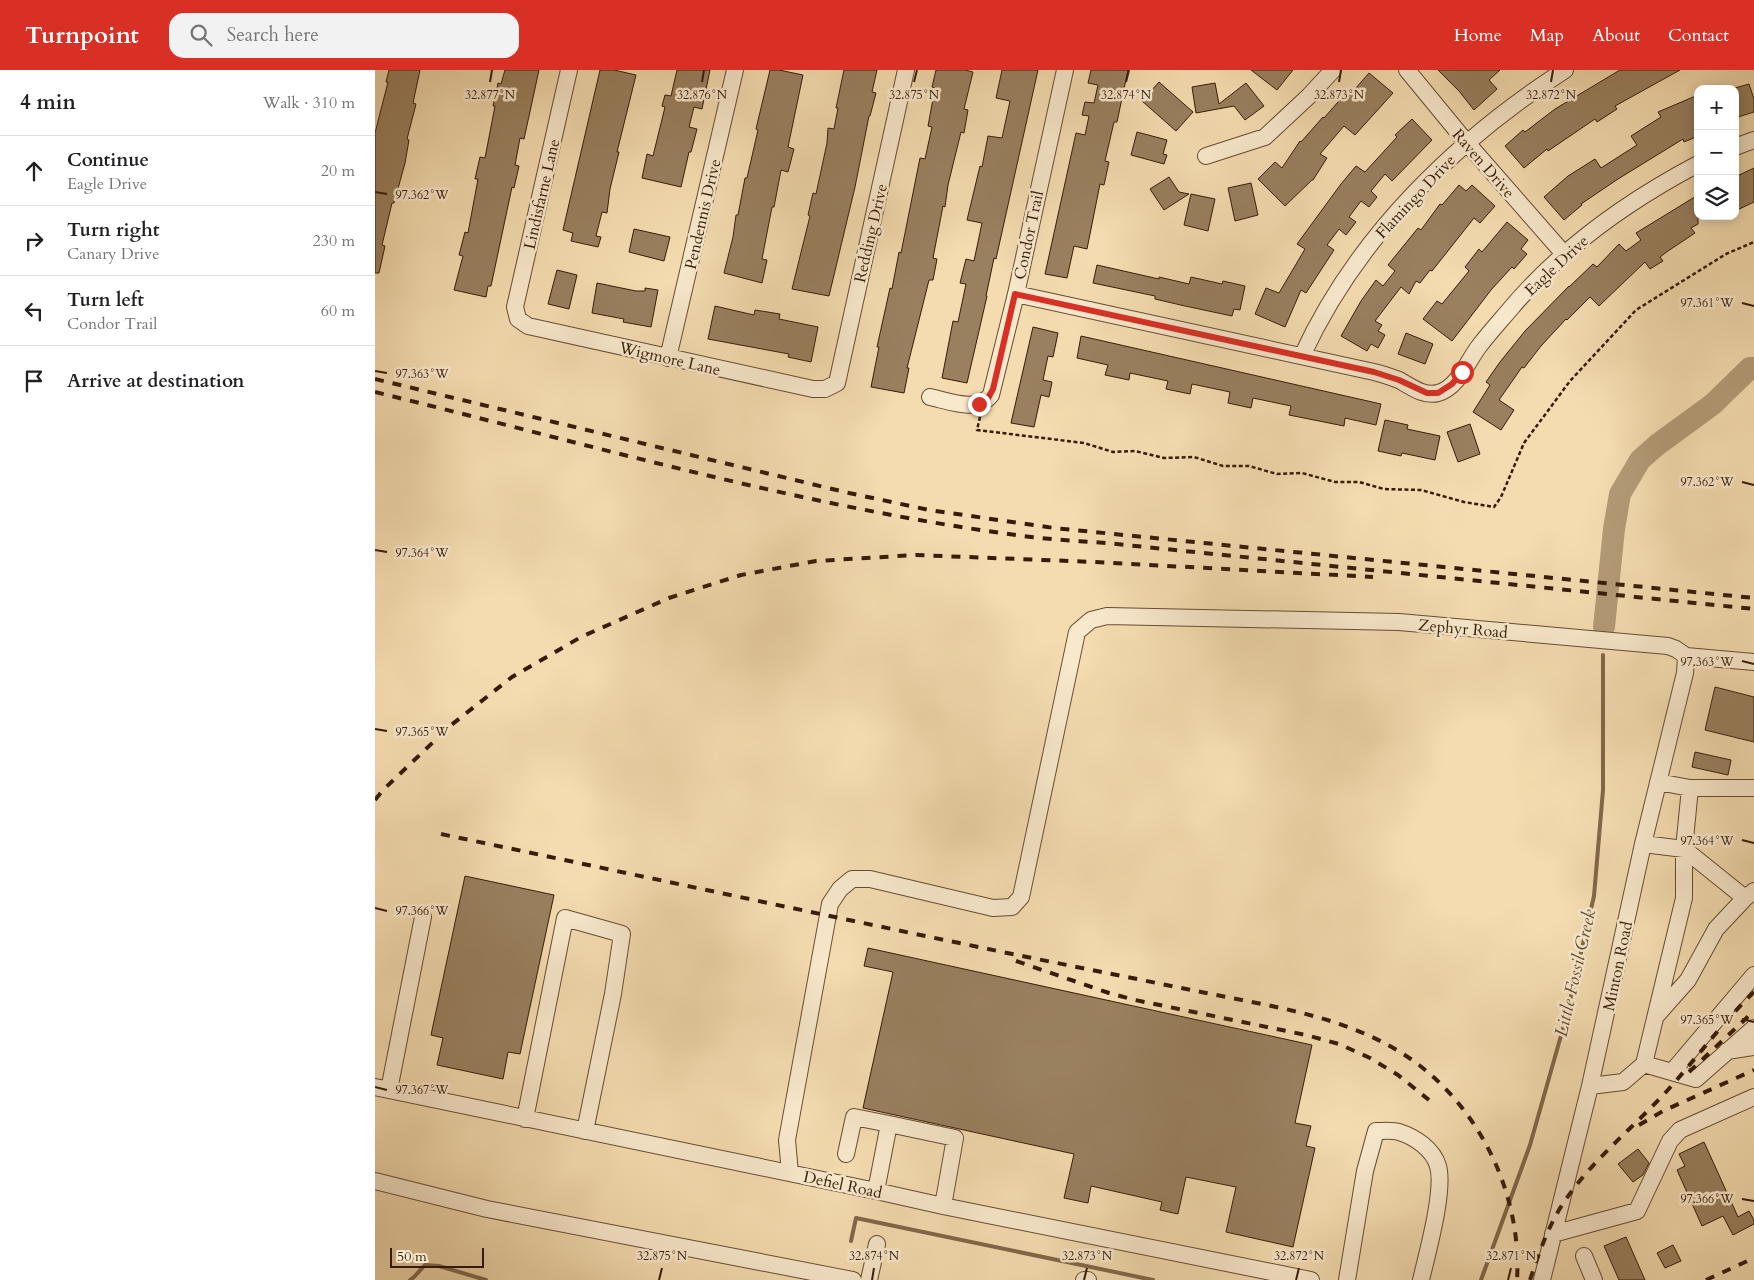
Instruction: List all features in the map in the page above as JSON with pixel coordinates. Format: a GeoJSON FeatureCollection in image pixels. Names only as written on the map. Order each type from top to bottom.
{"type":"FeatureCollection","features":[{"type":"Feature","properties":{"kind":"street","name":"Lindisfarne Lane"},"geometry":{"type":"LineString","coordinates":[[518,319],[515,307],[569,70]]}},
{"type":"Feature","properties":{"kind":"street","name":"Pendennis Drive"},"geometry":{"type":"LineString","coordinates":[[668,358],[735,70]]}},
{"type":"Feature","properties":{"kind":"street","name":"Redding Drive"},"geometry":{"type":"LineString","coordinates":[[825,389],[837,383],[907,70]]}},
{"type":"Feature","properties":{"kind":"street","name":"Condor Trail"},"geometry":{"type":"LineString","coordinates":[[930,397],[969,405],[979,404],[987,400],[993,389],[1065,70]]}},
{"type":"Feature","properties":{"kind":"street"},"geometry":{"type":"LineString","coordinates":[[1206,156],[1265,137],[1309,96],[1333,70]]}},
{"type":"Feature","properties":{"kind":"street","name":"Raven Drive"},"geometry":{"type":"LineString","coordinates":[[1407,70],[1467,143],[1564,254]]}},
{"type":"Feature","properties":{"kind":"street","name":"Flamingo Drive"},"geometry":{"type":"LineString","coordinates":[[1303,356],[1326,308],[1344,279],[1416,193],[1440,167],[1507,109],[1565,70]]}},
{"type":"Feature","properties":{"kind":"street"},"geometry":{"type":"LineString","coordinates":[[1739,146],[1754,140]]}},
{"type":"Feature","properties":{"kind":"street","name":"Eagle Drive"},"geometry":{"type":"LineString","coordinates":[[1303,356],[1374,372],[1427,393],[1438,393],[1452,384],[1479,346],[1507,313],[1564,254],[1619,211],[1646,193],[1694,166]]}},
{"type":"Feature","properties":{"kind":"street"},"geometry":{"type":"LineString","coordinates":[[1015,294],[1303,356]]}},
{"type":"Feature","properties":{"kind":"street","name":"Wigmore Lane"},"geometry":{"type":"LineString","coordinates":[[518,319],[528,326],[668,358],[813,389],[825,389]]}},
{"type":"Feature","properties":{"kind":"street","name":"Zephyr Road"},"geometry":{"type":"LineString","coordinates":[[790,1173],[787,1140],[830,904],[840,889],[852,879],[870,879],[993,908],[1012,907],[1021,897],[1077,632],[1091,620],[1107,616],[1427,624],[1668,646],[1684,654],[1754,662]]}},
{"type":"Feature","properties":{"kind":"street","name":"Minton Road"},"geometry":{"type":"LineString","coordinates":[[1542,1280],[1590,1086],[1643,844],[1685,673],[1684,654]]}},
{"type":"Feature","properties":{"kind":"street"},"geometry":{"type":"LineString","coordinates":[[1658,782],[1690,788],[1754,788]]}},
{"type":"Feature","properties":{"kind":"street"},"geometry":{"type":"LineString","coordinates":[[1590,1086],[1623,1082],[1644,1064],[1684,898],[1684,849],[1690,788]]}},
{"type":"Feature","properties":{"kind":"street"},"geometry":{"type":"LineString","coordinates":[[1643,844],[1684,849],[1749,895],[1717,930],[1689,980],[1656,1017]]}},
{"type":"Feature","properties":{"kind":"street"},"geometry":{"type":"LineString","coordinates":[[382,1089],[423,917]]}},
{"type":"Feature","properties":{"kind":"street"},"geometry":{"type":"LineString","coordinates":[[525,1119],[565,918],[623,934],[613,994],[585,1130]]}},
{"type":"Feature","properties":{"kind":"street"},"geometry":{"type":"LineString","coordinates":[[1672,1072],[1754,976]]}},
{"type":"Feature","properties":{"kind":"street"},"geometry":{"type":"LineString","coordinates":[[1644,1064],[1696,1079],[1754,1028]]}},
{"type":"Feature","properties":{"kind":"street"},"geometry":{"type":"LineString","coordinates":[[1727,1051],[1754,1047]]}},
{"type":"Feature","properties":{"kind":"street","name":"Defiel Road"},"geometry":{"type":"LineString","coordinates":[[382,1089],[943,1206],[1311,1280]]}},
{"type":"Feature","properties":{"kind":"street"},"geometry":{"type":"LineString","coordinates":[[1553,1234],[1637,1211],[1670,1141],[1680,1130],[1754,1096]]}},
{"type":"Feature","properties":{"kind":"street"},"geometry":{"type":"LineString","coordinates":[[846,1154],[854,1116],[955,1138],[943,1206]]}},
{"type":"Feature","properties":{"kind":"street"},"geometry":{"type":"LineString","coordinates":[[876,1191],[889,1124]]}},
{"type":"Feature","properties":{"kind":"street"},"geometry":{"type":"LineString","coordinates":[[1347,1280],[1365,1171],[1376,1131],[1399,1131],[1428,1147],[1438,1166],[1439,1185],[1436,1213],[1421,1280]]}},
{"type":"Feature","properties":{"kind":"street"},"geometry":{"type":"LineString","coordinates":[[375,1181],[487,1209],[853,1280]]}},
{"type":"Feature","properties":{"kind":"street"},"geometry":{"type":"LineString","coordinates":[[869,1280],[877,1244]]}},
{"type":"Feature","properties":{"kind":"street"},"geometry":{"type":"LineString","coordinates":[[1584,1256],[1594,1280]]}},
{"type":"Feature","properties":{"kind":"path"},"geometry":{"type":"LineString","coordinates":[[985,414],[979,418],[977,430],[1084,444],[1113,452],[1135,451],[1164,458],[1194,458],[1223,466],[1249,466],[1277,474],[1301,473],[1335,482],[1359,482],[1384,489],[1421,490],[1464,502],[1494,507],[1501,497],[1524,443],[1570,381],[1636,310],[1726,254],[1754,242]]}},
{"type":"Feature","properties":{"kind":"building"},"geometry":{"type":"Polygon","coordinates":[[[389,70],[420,70],[413,103],[416,104],[407,139],[409,140],[405,163],[394,203],[392,203],[382,245],[385,246],[379,273],[375,273],[375,133],[388,82],[386,82],[389,70]]]}},
{"type":"Feature","properties":{"kind":"building"},"geometry":{"type":"Polygon","coordinates":[[[505,70],[539,70],[524,139],[520,138],[515,165],[519,166],[514,188],[512,187],[491,286],[488,286],[486,297],[454,290],[463,256],[459,255],[465,232],[468,233],[478,179],[475,179],[480,157],[485,158],[498,83],[501,84],[505,70]]]}},
{"type":"Feature","properties":{"kind":"building"},"geometry":{"type":"Polygon","coordinates":[[[600,70],[614,70],[636,75],[617,152],[619,152],[610,189],[607,213],[602,212],[596,236],[601,237],[598,247],[571,241],[573,233],[563,230],[600,70]]]}},
{"type":"Feature","properties":{"kind":"building"},"geometry":{"type":"Polygon","coordinates":[[[677,70],[710,70],[702,109],[694,107],[689,127],[697,129],[691,152],[689,152],[681,187],[642,178],[647,154],[653,156],[665,107],[662,106],[665,95],[671,96],[677,70]]]}},
{"type":"Feature","properties":{"kind":"building"},"geometry":{"type":"Polygon","coordinates":[[[770,70],[803,75],[788,147],[794,149],[788,172],[781,170],[774,207],[772,207],[762,259],[767,260],[762,283],[724,273],[733,237],[736,215],[738,215],[745,178],[747,178],[758,130],[756,129],[770,70]]]}},
{"type":"Feature","properties":{"kind":"building"},"geometry":{"type":"Polygon","coordinates":[[[844,70],[877,70],[872,92],[876,93],[869,116],[855,187],[829,296],[792,289],[810,216],[808,215],[813,193],[816,194],[827,143],[828,128],[834,129],[838,108],[836,108],[844,70]]]}},
{"type":"Feature","properties":{"kind":"building"},"geometry":{"type":"Polygon","coordinates":[[[936,70],[965,70],[973,72],[964,109],[968,110],[964,133],[961,132],[948,185],[945,207],[943,206],[933,258],[937,259],[933,280],[929,280],[907,368],[909,368],[904,393],[871,387],[879,347],[877,347],[890,288],[892,289],[899,252],[901,253],[920,158],[925,159],[932,127],[928,126],[935,88],[932,87],[936,70]]]}},
{"type":"Feature","properties":{"kind":"building"},"geometry":{"type":"Polygon","coordinates":[[[1002,70],[1038,70],[967,383],[942,378],[953,321],[958,322],[966,284],[960,283],[966,259],[974,261],[982,223],[967,220],[980,166],[982,167],[988,136],[1002,138],[1010,101],[996,98],[1002,70]]]}},
{"type":"Feature","properties":{"kind":"building"},"geometry":{"type":"Polygon","coordinates":[[[1091,70],[1128,70],[1117,122],[1114,122],[1105,161],[1109,162],[1104,185],[1100,184],[1087,249],[1074,246],[1067,278],[1045,274],[1076,133],[1085,135],[1089,116],[1082,115],[1085,102],[1094,103],[1098,85],[1088,83],[1091,70]]]}},
{"type":"Feature","properties":{"kind":"building"},"geometry":{"type":"Polygon","coordinates":[[[1251,70],[1293,70],[1277,90],[1251,70]]]}},
{"type":"Feature","properties":{"kind":"building"},"geometry":{"type":"Polygon","coordinates":[[[1438,70],[1500,70],[1489,80],[1497,89],[1474,110],[1459,91],[1438,70]]]}},
{"type":"Feature","properties":{"kind":"building"},"geometry":{"type":"Polygon","coordinates":[[[1620,70],[1680,70],[1615,106],[1617,109],[1597,122],[1595,119],[1548,151],[1547,149],[1524,168],[1505,146],[1523,130],[1525,132],[1555,109],[1620,70]]]}},
{"type":"Feature","properties":{"kind":"building"},"geometry":{"type":"Polygon","coordinates":[[[1369,73],[1393,93],[1355,135],[1344,126],[1320,154],[1327,158],[1313,180],[1285,206],[1258,179],[1275,162],[1282,168],[1300,141],[1345,94],[1348,97],[1369,73]]]}},
{"type":"Feature","properties":{"kind":"building"},"geometry":{"type":"Polygon","coordinates":[[[1159,82],[1193,112],[1176,131],[1142,101],[1159,82]]]}},
{"type":"Feature","properties":{"kind":"building"},"geometry":{"type":"Polygon","coordinates":[[[1215,83],[1219,104],[1246,83],[1264,106],[1245,120],[1234,106],[1196,113],[1192,87],[1215,83]]]}},
{"type":"Feature","properties":{"kind":"building"},"geometry":{"type":"Polygon","coordinates":[[[1749,84],[1754,99],[1754,112],[1739,117],[1739,87],[1749,84]]]}},
{"type":"Feature","properties":{"kind":"building"},"geometry":{"type":"Polygon","coordinates":[[[1694,97],[1694,138],[1684,142],[1683,139],[1618,179],[1581,204],[1564,220],[1544,197],[1568,176],[1595,159],[1601,168],[1637,145],[1631,136],[1661,117],[1658,112],[1694,97]]]}},
{"type":"Feature","properties":{"kind":"building"},"geometry":{"type":"Polygon","coordinates":[[[1412,119],[1432,140],[1392,181],[1385,174],[1371,191],[1377,197],[1369,207],[1361,201],[1349,217],[1356,222],[1346,235],[1339,229],[1327,245],[1334,250],[1306,293],[1301,290],[1285,327],[1255,314],[1266,288],[1279,293],[1305,249],[1297,244],[1341,184],[1356,166],[1365,172],[1397,137],[1395,135],[1412,119]]]}},
{"type":"Feature","properties":{"kind":"building"},"geometry":{"type":"Polygon","coordinates":[[[1137,132],[1167,140],[1163,154],[1167,155],[1164,164],[1131,155],[1137,132]]]}},
{"type":"Feature","properties":{"kind":"building"},"geometry":{"type":"Polygon","coordinates":[[[1754,168],[1754,202],[1739,209],[1739,175],[1754,168]]]}},
{"type":"Feature","properties":{"kind":"building"},"geometry":{"type":"Polygon","coordinates":[[[1169,177],[1179,192],[1189,194],[1164,210],[1150,189],[1169,177]]]}},
{"type":"Feature","properties":{"kind":"building"},"geometry":{"type":"Polygon","coordinates":[[[1251,183],[1258,215],[1235,221],[1228,188],[1251,183]]]}},
{"type":"Feature","properties":{"kind":"building"},"geometry":{"type":"Polygon","coordinates":[[[1459,185],[1466,191],[1472,185],[1495,206],[1480,223],[1474,218],[1432,271],[1430,270],[1420,283],[1416,281],[1409,294],[1401,287],[1375,321],[1382,325],[1378,331],[1385,335],[1378,348],[1371,344],[1367,351],[1341,336],[1361,301],[1376,280],[1383,286],[1395,271],[1388,265],[1418,228],[1421,230],[1440,204],[1442,205],[1459,185]]]}},
{"type":"Feature","properties":{"kind":"building"},"geometry":{"type":"Polygon","coordinates":[[[1191,194],[1215,199],[1208,231],[1184,225],[1191,194]]]}},
{"type":"Feature","properties":{"kind":"building"},"geometry":{"type":"Polygon","coordinates":[[[1694,197],[1694,220],[1698,220],[1698,224],[1691,228],[1695,233],[1660,257],[1663,261],[1650,269],[1645,262],[1599,306],[1590,297],[1566,319],[1524,368],[1522,367],[1499,400],[1514,410],[1501,430],[1473,412],[1490,385],[1486,382],[1525,331],[1593,264],[1597,267],[1619,244],[1626,251],[1641,240],[1636,233],[1694,197]]]}},
{"type":"Feature","properties":{"kind":"building"},"geometry":{"type":"Polygon","coordinates":[[[1507,222],[1528,240],[1521,249],[1527,254],[1491,290],[1452,341],[1423,319],[1437,301],[1442,304],[1469,271],[1465,267],[1479,249],[1482,252],[1507,222]]]}},
{"type":"Feature","properties":{"kind":"building"},"geometry":{"type":"Polygon","coordinates":[[[634,229],[670,237],[664,261],[629,252],[634,229]]]}},
{"type":"Feature","properties":{"kind":"building"},"geometry":{"type":"Polygon","coordinates":[[[1097,265],[1189,284],[1191,277],[1222,284],[1223,281],[1245,286],[1240,310],[1234,309],[1232,316],[1155,299],[1155,296],[1093,283],[1097,265]]]}},
{"type":"Feature","properties":{"kind":"building"},"geometry":{"type":"Polygon","coordinates":[[[557,270],[577,275],[569,309],[548,304],[557,270]]]}},
{"type":"Feature","properties":{"kind":"building"},"geometry":{"type":"Polygon","coordinates":[[[597,283],[636,291],[645,291],[645,288],[658,290],[651,327],[623,322],[624,319],[592,313],[597,283]]]}},
{"type":"Feature","properties":{"kind":"building"},"geometry":{"type":"Polygon","coordinates":[[[715,306],[754,315],[755,310],[780,314],[779,319],[818,327],[811,362],[788,357],[789,354],[708,339],[715,306]]]}},
{"type":"Feature","properties":{"kind":"building"},"geometry":{"type":"Polygon","coordinates":[[[1033,327],[1058,333],[1053,357],[1048,356],[1043,380],[1052,382],[1049,397],[1041,395],[1034,427],[1011,423],[1033,327]]]}},
{"type":"Feature","properties":{"kind":"building"},"geometry":{"type":"Polygon","coordinates":[[[1406,333],[1433,344],[1425,364],[1398,354],[1406,333]]]}},
{"type":"Feature","properties":{"kind":"building"},"geometry":{"type":"Polygon","coordinates":[[[1081,336],[1381,404],[1376,425],[1345,418],[1344,426],[1289,415],[1291,406],[1253,398],[1251,408],[1228,403],[1230,392],[1192,384],[1190,394],[1166,389],[1168,381],[1130,373],[1129,380],[1105,375],[1108,365],[1077,358],[1081,336]]]}},
{"type":"Feature","properties":{"kind":"building"},"geometry":{"type":"Polygon","coordinates":[[[1385,420],[1408,425],[1407,429],[1440,436],[1435,460],[1402,453],[1401,456],[1378,451],[1385,420]]]}},
{"type":"Feature","properties":{"kind":"building"},"geometry":{"type":"Polygon","coordinates":[[[1470,424],[1480,454],[1458,462],[1447,432],[1470,424]]]}},
{"type":"Feature","properties":{"kind":"building"},"geometry":{"type":"Polygon","coordinates":[[[1715,687],[1754,697],[1754,742],[1705,730],[1715,687]]]}},
{"type":"Feature","properties":{"kind":"building"},"geometry":{"type":"Polygon","coordinates":[[[1695,752],[1731,760],[1728,775],[1692,767],[1695,752]]]}},
{"type":"Feature","properties":{"kind":"building"},"geometry":{"type":"Polygon","coordinates":[[[465,876],[554,895],[520,1054],[508,1052],[503,1079],[437,1065],[443,1038],[431,1035],[465,876]]]}},
{"type":"Feature","properties":{"kind":"building"},"geometry":{"type":"Polygon","coordinates":[[[868,948],[1312,1045],[1295,1123],[1311,1126],[1306,1146],[1315,1148],[1293,1247],[1226,1232],[1236,1187],[1186,1177],[1178,1214],[1160,1210],[1162,1202],[1091,1186],[1088,1203],[1064,1198],[1074,1154],[863,1108],[893,972],[864,966],[868,948]]]}},
{"type":"Feature","properties":{"kind":"building"},"geometry":{"type":"Polygon","coordinates":[[[1704,1142],[1738,1217],[1749,1211],[1754,1220],[1754,1224],[1733,1235],[1723,1216],[1702,1226],[1677,1170],[1685,1166],[1679,1154],[1704,1142]]]}},
{"type":"Feature","properties":{"kind":"building"},"geometry":{"type":"Polygon","coordinates":[[[1638,1149],[1649,1163],[1643,1175],[1633,1182],[1618,1164],[1638,1149]]]}},
{"type":"Feature","properties":{"kind":"building"},"geometry":{"type":"Polygon","coordinates":[[[1626,1237],[1645,1280],[1619,1280],[1604,1246],[1626,1237]]]}},
{"type":"Feature","properties":{"kind":"building"},"geometry":{"type":"Polygon","coordinates":[[[1673,1245],[1681,1261],[1665,1268],[1657,1253],[1673,1245]]]}},
{"type":"Feature","properties":{"kind":"waterway","name":"Little Fossil Creek"},"geometry":{"type":"LineString","coordinates":[[1604,627],[1614,529],[1620,494],[1640,460],[1657,445],[1713,404],[1750,368],[1754,368]]}},
{"type":"Feature","properties":{"kind":"waterway","name":"Little Fossil Creek"},"geometry":{"type":"LineString","coordinates":[[1481,1280],[1530,1145],[1566,1018],[1594,896],[1603,790],[1603,655]]}},
{"type":"Feature","properties":{"kind":"waterway"},"geometry":{"type":"LineString","coordinates":[[851,1241],[856,1218],[1153,1280]]}},
{"type":"Feature","properties":{"kind":"waterway"},"geometry":{"type":"LineString","coordinates":[[410,1280],[425,1265],[439,1266],[486,1280]]}},
{"type":"Feature","properties":{"kind":"railway"},"geometry":{"type":"LineString","coordinates":[[375,379],[849,493],[929,510],[1054,528],[1754,598]]}},
{"type":"Feature","properties":{"kind":"railway"},"geometry":{"type":"LineString","coordinates":[[375,392],[701,474],[865,510],[948,525],[1040,538],[1106,543],[1754,609]]}},
{"type":"Feature","properties":{"kind":"railway"},"geometry":{"type":"LineString","coordinates":[[375,800],[450,726],[512,677],[581,637],[669,598],[741,575],[816,561],[916,555],[1095,562],[1373,577]]}},
{"type":"Feature","properties":{"kind":"railway"},"geometry":{"type":"LineString","coordinates":[[441,834],[954,942],[1290,1010],[1317,1017],[1370,1036],[1395,1049],[1419,1065],[1442,1085],[1462,1108],[1480,1134],[1494,1161],[1513,1219],[1517,1250],[1517,1280]]}},
{"type":"Feature","properties":{"kind":"railway"},"geometry":{"type":"LineString","coordinates":[[1016,961],[1135,1000],[1306,1035],[1339,1044],[1370,1058],[1398,1075],[1429,1100]]}},
{"type":"Feature","properties":{"kind":"railway"},"geometry":{"type":"LineString","coordinates":[[1530,1280],[1550,1227],[1570,1193],[1596,1163],[1666,1092],[1754,992]]}},
{"type":"Feature","properties":{"kind":"railway"},"geometry":{"type":"LineString","coordinates":[[1689,1072],[1754,1011]]}},
{"type":"Feature","properties":{"kind":"railway"},"geometry":{"type":"LineString","coordinates":[[1639,1125],[1663,1111],[1754,1070]]}},
{"type":"Feature","properties":{"kind":"railway"},"geometry":{"type":"LineString","coordinates":[[1706,1280],[1754,1258]]}},
{"type":"Feature","properties":{"kind":"route"},"geometry":{"type":"LineString","coordinates":[[979,404],[987,400],[993,389],[1015,294],[1374,372],[1399,380],[1412,388],[1427,393],[1438,393],[1452,384],[1462,372]]}}]}
